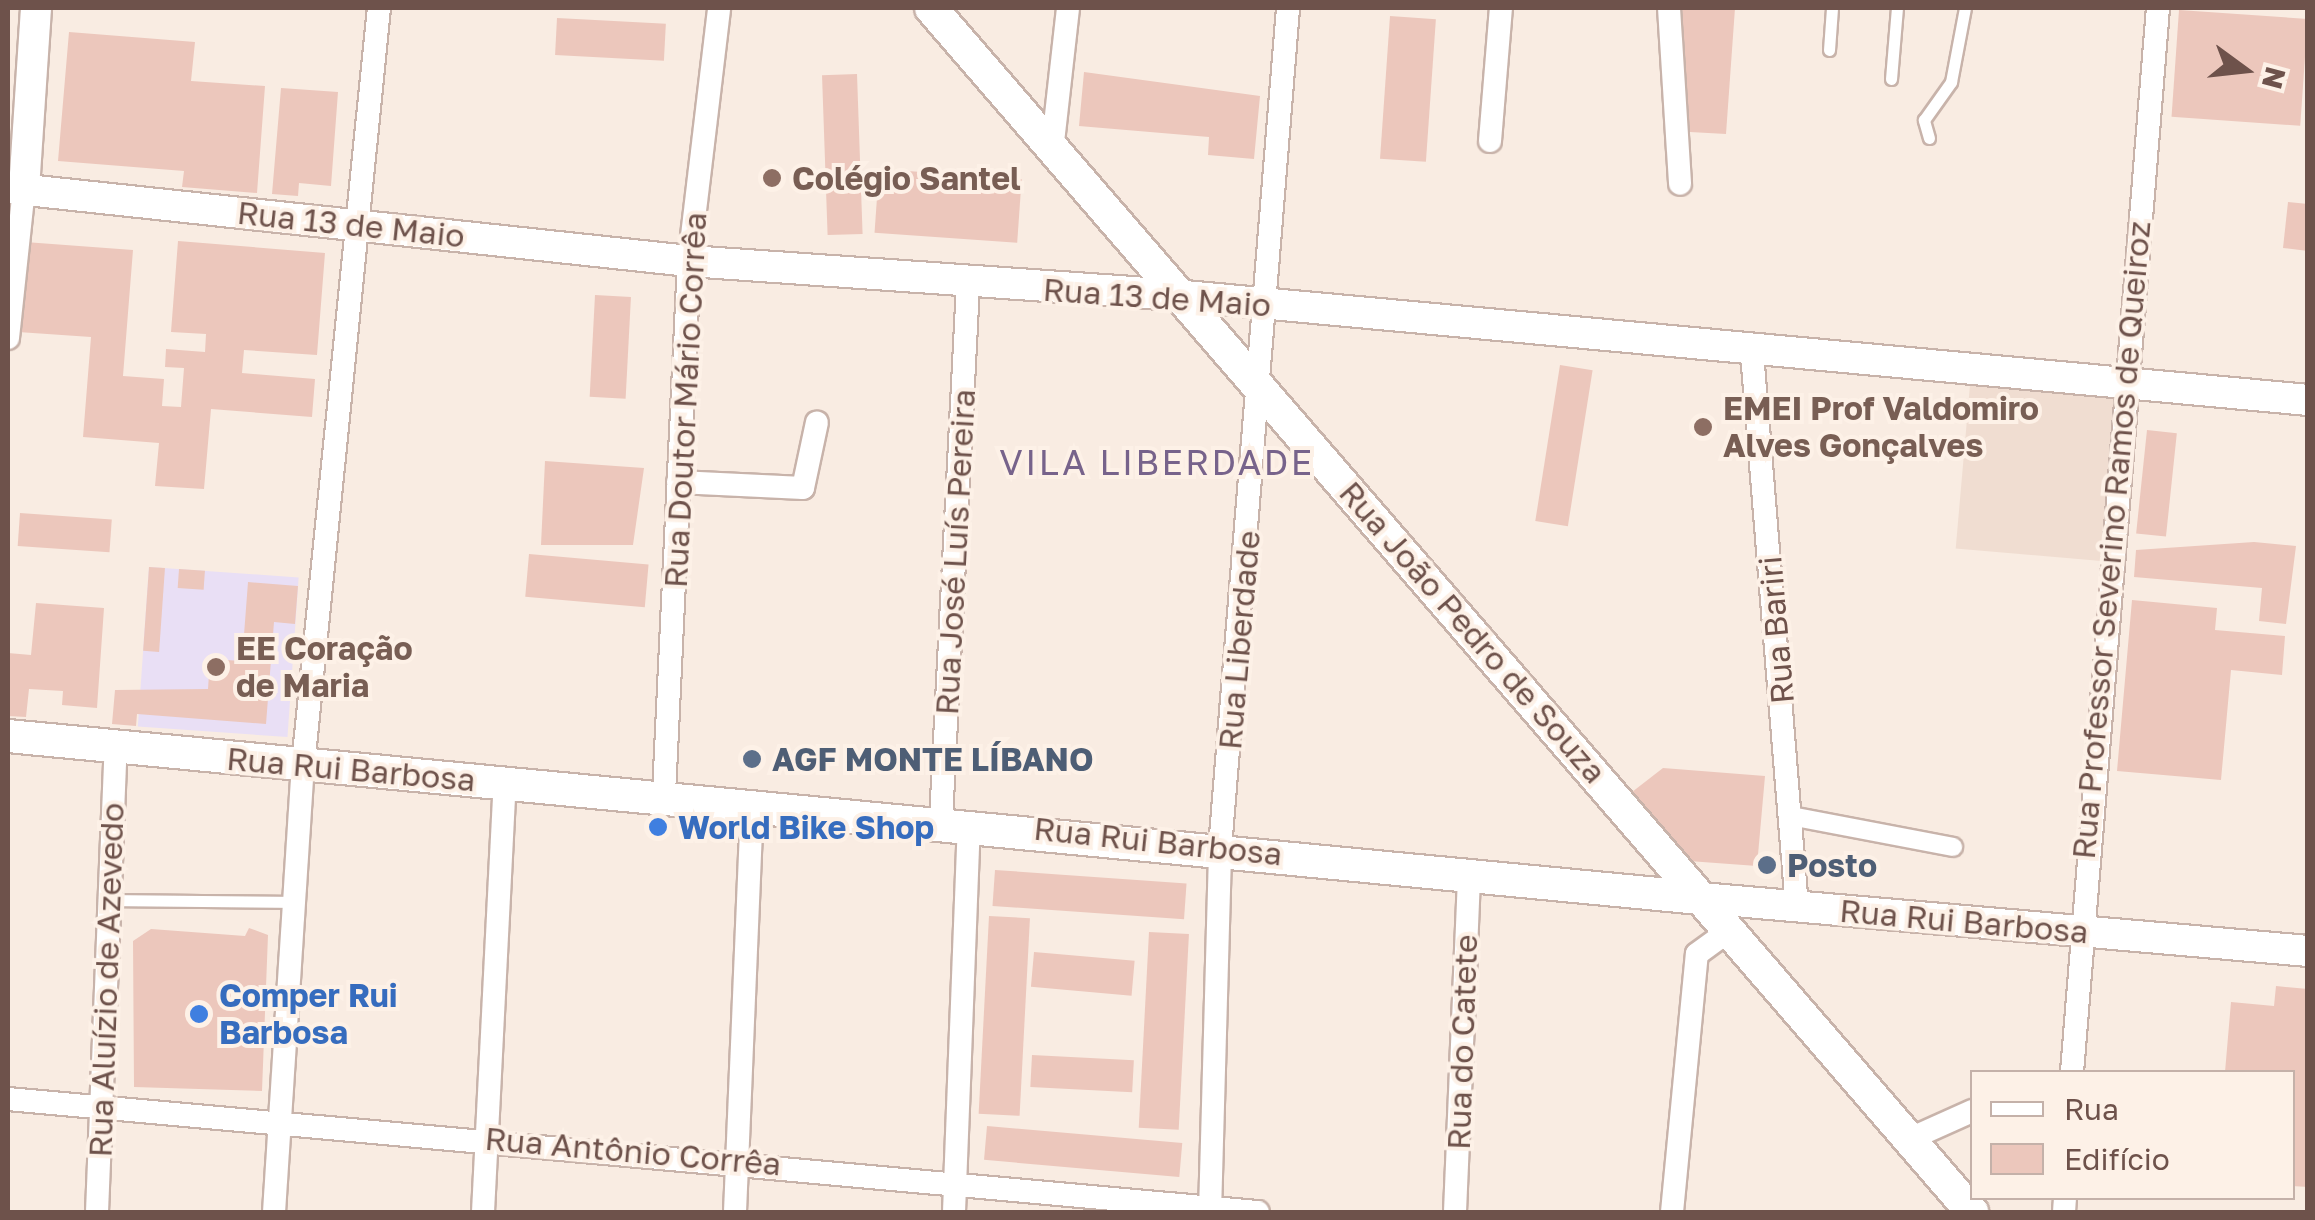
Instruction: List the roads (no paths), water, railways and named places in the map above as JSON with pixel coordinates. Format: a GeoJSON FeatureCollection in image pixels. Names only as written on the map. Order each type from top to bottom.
{"type":"FeatureCollection","features":[{"type":"Feature","properties":{"kind":"main road","name":"Rua João Pedro de Souza"},"geometry":{"type":"LineString","coordinates":[[931,8],[1053,142],[1972,1212]]}},
{"type":"Feature","properties":{"kind":"main road","name":"Rua Rui Barbosa"},"geometry":{"type":"LineString","coordinates":[[8,736],[955,821],[1702,898]]}},
{"type":"Feature","properties":{"kind":"street"},"geometry":{"type":"LineString","coordinates":[[8,338],[16,188],[36,8]]}},
{"type":"Feature","properties":{"kind":"street"},"geometry":{"type":"LineString","coordinates":[[274,1212],[303,765],[361,224],[379,8]]}},
{"type":"Feature","properties":{"kind":"street","name":"Rua Doutor Mário Corrêa"},"geometry":{"type":"LineString","coordinates":[[664,794],[688,262],[719,8]]}},
{"type":"Feature","properties":{"kind":"street"},"geometry":{"type":"LineString","coordinates":[[1053,142],[1068,8]]}},
{"type":"Feature","properties":{"kind":"street","name":"Rua Liberdade"},"geometry":{"type":"LineString","coordinates":[[1210,1210],[1220,848],[1262,386],[1288,8]]}},
{"type":"Feature","properties":{"kind":"street"},"geometry":{"type":"LineString","coordinates":[[1490,141],[1501,8]]}},
{"type":"Feature","properties":{"kind":"street"},"geometry":{"type":"LineString","coordinates":[[1669,8],[1680,184]]}},
{"type":"Feature","properties":{"kind":"street","name":"Rua Professor Severino Ramos de Queiroz"},"geometry":{"type":"LineString","coordinates":[[2068,1070],[2076,931],[2158,8]]}},
{"type":"Feature","properties":{"kind":"street","name":"Rua 13 de Maio"},"geometry":{"type":"LineString","coordinates":[[16,188],[688,262],[968,285],[1185,296],[1752,352],[2308,400]]}},
{"type":"Feature","properties":{"kind":"street","name":"Rua José Luís Pereira"},"geometry":{"type":"LineString","coordinates":[[954,1212],[955,821],[968,285]]}},
{"type":"Feature","properties":{"kind":"street","name":"Rua Bariri"},"geometry":{"type":"LineString","coordinates":[[1752,352],[1797,907]]}},
{"type":"Feature","properties":{"kind":"street"},"geometry":{"type":"LineString","coordinates":[[678,482],[802,488],[817,422]]}},
{"type":"Feature","properties":{"kind":"street","name":"Rua Aluízio de Azevedo"},"geometry":{"type":"LineString","coordinates":[[97,1212],[116,748]]}},
{"type":"Feature","properties":{"kind":"street"},"geometry":{"type":"LineString","coordinates":[[483,1212],[505,783]]}},
{"type":"Feature","properties":{"kind":"street"},"geometry":{"type":"LineString","coordinates":[[735,1212],[752,804]]}},
{"type":"Feature","properties":{"kind":"street"},"geometry":{"type":"LineString","coordinates":[[1791,816],[1953,848]]}},
{"type":"Feature","properties":{"kind":"street","name":"Rua do Catete"},"geometry":{"type":"LineString","coordinates":[[1455,1212],[1469,872]]}},
{"type":"Feature","properties":{"kind":"street","name":"Rua Rui Barbosa"},"geometry":{"type":"LineString","coordinates":[[1702,898],[2308,951]]}},
{"type":"Feature","properties":{"kind":"street"},"geometry":{"type":"LineString","coordinates":[[1672,1212],[1697,954],[1730,930]]}},
{"type":"Feature","properties":{"kind":"street","name":"Rua Antônio Corrêa"},"geometry":{"type":"LineString","coordinates":[[8,1099],[739,1159],[1258,1212]]}},
{"type":"Feature","properties":{"kind":"street"},"geometry":{"type":"LineString","coordinates":[[1912,1138],[1970,1112]]}},
{"type":"Feature","properties":{"kind":"lane"},"geometry":{"type":"LineString","coordinates":[[1829,50],[1832,8]]}},
{"type":"Feature","properties":{"kind":"lane"},"geometry":{"type":"LineString","coordinates":[[1891,79],[1898,8]]}},
{"type":"Feature","properties":{"kind":"lane"},"geometry":{"type":"LineString","coordinates":[[1929,138],[1924,120],[1951,82],[1964,8]]}},
{"type":"Feature","properties":{"kind":"lane"},"geometry":{"type":"LineString","coordinates":[[110,900],[294,902]]}},
{"type":"Feature","properties":{"kind":"place","name":"Colégio Santel"},"geometry":{"type":"Point","coordinates":[772,178]}},
{"type":"Feature","properties":{"kind":"place","name":"EMEI Prof Valdomiro Alves Gonçalves"},"geometry":{"type":"Point","coordinates":[1703,427]}},
{"type":"Feature","properties":{"kind":"place","name":"EE Coração de Maria"},"geometry":{"type":"Point","coordinates":[216,667]}},
{"type":"Feature","properties":{"kind":"place","name":"AGF MONTE LÍBANO"},"geometry":{"type":"Point","coordinates":[752,759]}},
{"type":"Feature","properties":{"kind":"place","name":"World Bike Shop"},"geometry":{"type":"Point","coordinates":[658,827]}},
{"type":"Feature","properties":{"kind":"place","name":"Posto"},"geometry":{"type":"Point","coordinates":[1767,865]}},
{"type":"Feature","properties":{"kind":"place","name":"Comper Rui Barbosa"},"geometry":{"type":"Point","coordinates":[199,1014]}},
{"type":"Feature","properties":{"kind":"district","name":"VILA LIBERDADE"},"geometry":{"type":"Point","coordinates":[1157,462]}}]}
